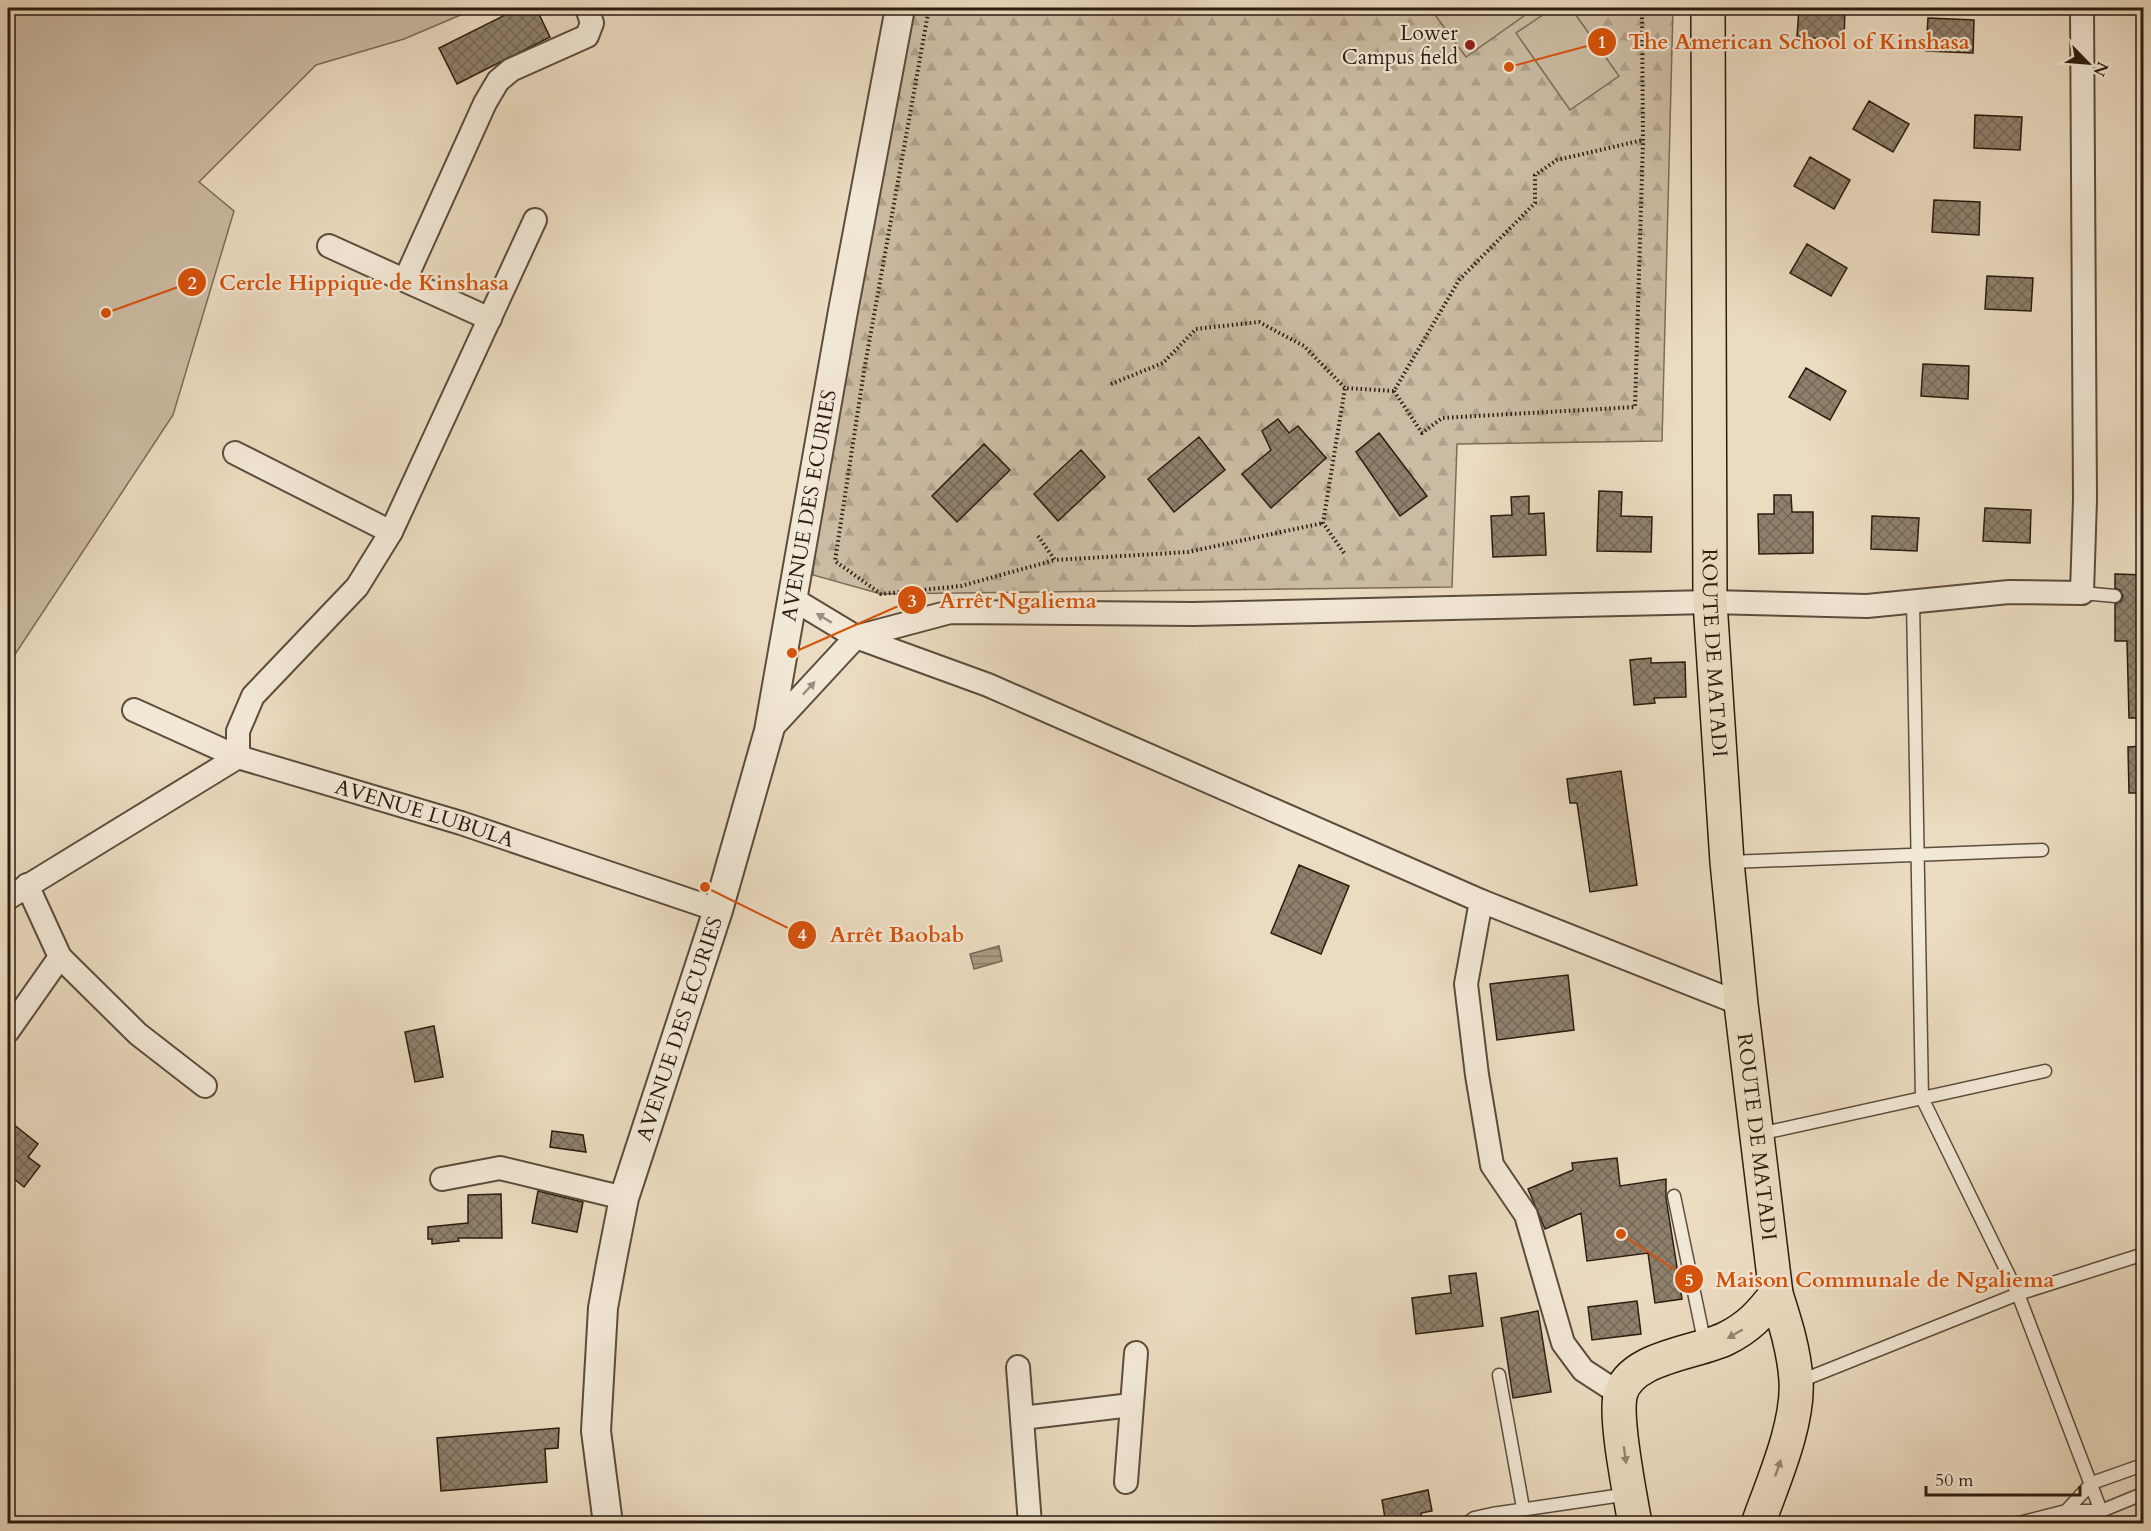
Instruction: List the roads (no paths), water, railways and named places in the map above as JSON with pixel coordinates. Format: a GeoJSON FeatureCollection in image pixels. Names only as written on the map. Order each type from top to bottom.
{"type":"FeatureCollection","features":[{"type":"Feature","properties":{"kind":"main road","name":"ROUTE DE MATADI"},"geometry":{"type":"LineString","coordinates":[[1708,8],[1710,602],[1727,862],[1741,1004],[1776,1294],[1791,1338],[1797,1382],[1788,1438],[1758,1524]]}},
{"type":"Feature","properties":{"kind":"main road"},"geometry":{"type":"LineString","coordinates":[[1633,1509],[1619,1415],[1620,1394],[1629,1378],[1643,1367],[1725,1339],[1754,1322],[1776,1294]]}},
{"type":"Feature","properties":{"kind":"street"},"geometry":{"type":"LineString","coordinates":[[405,280],[485,103],[498,81],[511,70],[586,36],[592,23],[587,8]]}},
{"type":"Feature","properties":{"kind":"street","name":"AVENUE DES ECURIES"},"geometry":{"type":"LineString","coordinates":[[608,1524],[596,1431],[598,1372],[603,1308],[624,1198],[718,910],[769,731],[843,311],[900,8]]}},
{"type":"Feature","properties":{"kind":"street"},"geometry":{"type":"LineString","coordinates":[[769,731],[856,637],[950,612],[1193,614],[1710,602],[1867,606],[2009,592],[2082,593],[2085,499],[2082,8]]}},
{"type":"Feature","properties":{"kind":"street"},"geometry":{"type":"LineString","coordinates":[[8,898],[238,757],[238,731],[253,696],[357,587],[391,532],[535,220]]}},
{"type":"Feature","properties":{"kind":"street"},"geometry":{"type":"LineString","coordinates":[[329,246],[490,319]]}},
{"type":"Feature","properties":{"kind":"street"},"geometry":{"type":"LineString","coordinates":[[235,453],[391,532]]}},
{"type":"Feature","properties":{"kind":"street"},"geometry":{"type":"LineString","coordinates":[[793,599],[856,637],[988,685],[1481,901],[1741,1004]]}},
{"type":"Feature","properties":{"kind":"street","name":"AVENUE LUBULA"},"geometry":{"type":"LineString","coordinates":[[135,710],[238,757],[461,823],[718,910]]}},
{"type":"Feature","properties":{"kind":"street"},"geometry":{"type":"LineString","coordinates":[[27,885],[60,957],[138,1034],[205,1086]]}},
{"type":"Feature","properties":{"kind":"street"},"geometry":{"type":"LineString","coordinates":[[1481,901],[1466,984],[1477,1075],[1492,1165],[1526,1215],[1563,1343],[1583,1370],[1620,1394]]}},
{"type":"Feature","properties":{"kind":"street"},"geometry":{"type":"LineString","coordinates":[[8,1031],[60,957]]}},
{"type":"Feature","properties":{"kind":"street"},"geometry":{"type":"LineString","coordinates":[[442,1179],[500,1168],[624,1198]]}},
{"type":"Feature","properties":{"kind":"street"},"geometry":{"type":"LineString","coordinates":[[1126,1482],[1136,1353]]}},
{"type":"Feature","properties":{"kind":"street"},"geometry":{"type":"LineString","coordinates":[[1018,1366],[1030,1524]]}},
{"type":"Feature","properties":{"kind":"street"},"geometry":{"type":"LineString","coordinates":[[1022,1418],[1131,1405]]}},
{"type":"Feature","properties":{"kind":"lane"},"geometry":{"type":"LineString","coordinates":[[2082,593],[2115,596]]}},
{"type":"Feature","properties":{"kind":"lane"},"geometry":{"type":"LineString","coordinates":[[1913,601],[1922,1098],[2018,1294],[2101,1511]]}},
{"type":"Feature","properties":{"kind":"lane"},"geometry":{"type":"LineString","coordinates":[[1727,862],[2042,850]]}},
{"type":"Feature","properties":{"kind":"lane"},"geometry":{"type":"LineString","coordinates":[[1757,1134],[2045,1071]]}},
{"type":"Feature","properties":{"kind":"lane"},"geometry":{"type":"LineString","coordinates":[[1674,1196],[1705,1346]]}},
{"type":"Feature","properties":{"kind":"lane"},"geometry":{"type":"LineString","coordinates":[[1797,1382],[2018,1294],[2144,1254]]}},
{"type":"Feature","properties":{"kind":"lane"},"geometry":{"type":"LineString","coordinates":[[1498,1375],[1523,1508]]}},
{"type":"Feature","properties":{"kind":"lane"},"geometry":{"type":"LineString","coordinates":[[2066,1511],[2092,1483],[2140,1466]]}},
{"type":"Feature","properties":{"kind":"lane"},"geometry":{"type":"LineString","coordinates":[[2016,1524],[2066,1511],[2101,1511],[2140,1495]]}},
{"type":"Feature","properties":{"kind":"lane"},"geometry":{"type":"LineString","coordinates":[[1466,1524],[1474,1518],[1523,1508],[1633,1509]]}},
{"type":"Feature","properties":{"kind":"place","name":"Lower Campus field"},"geometry":{"type":"Point","coordinates":[1470,45]}},
{"type":"Feature","properties":{"kind":"place","name":"The American School of Kinshasa"},"geometry":{"type":"Point","coordinates":[1509,67]}},
{"type":"Feature","properties":{"kind":"place","name":"Cercle Hippique de Kinshasa"},"geometry":{"type":"Point","coordinates":[106,313]}},
{"type":"Feature","properties":{"kind":"place","name":"Arrêt Ngaliema"},"geometry":{"type":"Point","coordinates":[792,653]}},
{"type":"Feature","properties":{"kind":"place","name":"Arrêt Baobab"},"geometry":{"type":"Point","coordinates":[705,887]}},
{"type":"Feature","properties":{"kind":"place","name":"Maison Communale de Ngaliema"},"geometry":{"type":"Point","coordinates":[1621,1234]}}]}
